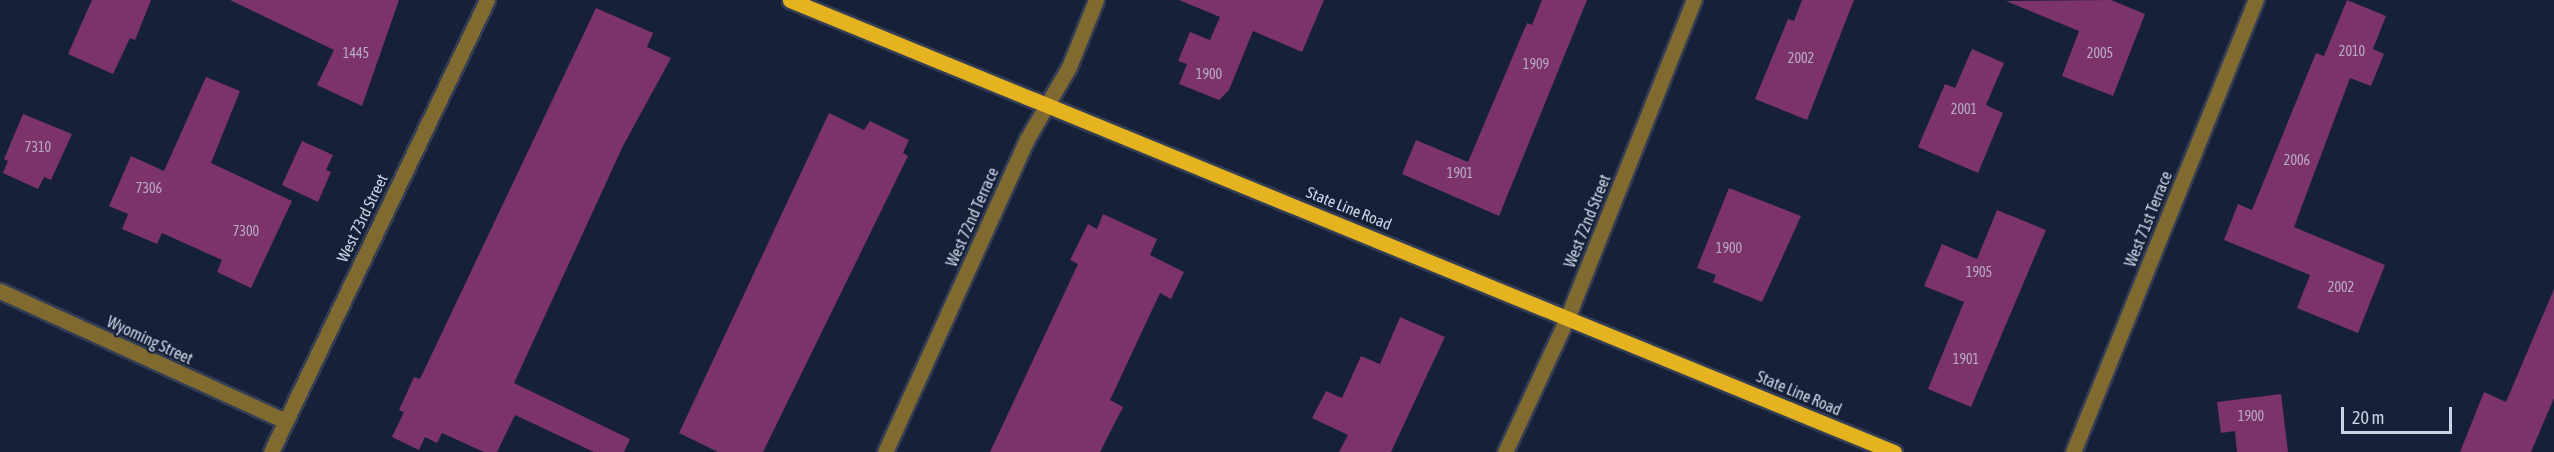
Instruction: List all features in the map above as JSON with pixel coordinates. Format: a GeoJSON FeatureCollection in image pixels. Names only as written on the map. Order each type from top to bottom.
{"type":"FeatureCollection","features":[{"type":"Feature","properties":{"kind":"main road","name":"State Line Road"},"geometry":{"type":"LineString","coordinates":[[790,0],[1568,316],[1894,452]]}},
{"type":"Feature","properties":{"kind":"street","name":"West 73rd Street"},"geometry":{"type":"LineString","coordinates":[[271,452],[487,0]]}},
{"type":"Feature","properties":{"kind":"street","name":"West 72nd Terrace"},"geometry":{"type":"LineString","coordinates":[[885,452],[1047,105],[1069,68],[1096,0]]}},
{"type":"Feature","properties":{"kind":"street","name":"West 72nd Street"},"geometry":{"type":"LineString","coordinates":[[1505,452],[1568,316],[1694,0]]}},
{"type":"Feature","properties":{"kind":"street","name":"West 71st Terrace"},"geometry":{"type":"LineString","coordinates":[[2073,452],[2256,0]]}},
{"type":"Feature","properties":{"kind":"street","name":"Wyoming Street"},"geometry":{"type":"LineString","coordinates":[[0,291],[285,421]]}},
{"type":"Feature","properties":{"kind":"building"},"geometry":{"type":"Polygon","coordinates":[[[92,0],[151,0],[135,40],[130,38],[113,74],[68,54],[92,0]]]}},
{"type":"Feature","properties":{"kind":"building"},"geometry":{"type":"Polygon","coordinates":[[[230,0],[399,0],[362,106],[317,85],[334,50],[230,0]]]}},
{"type":"Feature","properties":{"kind":"building"},"geometry":{"type":"Polygon","coordinates":[[[1179,0],[1324,0],[1302,52],[1253,31],[1229,90],[1219,100],[1179,84],[1187,64],[1178,61],[1190,32],[1210,40],[1220,17],[1179,0]]]}},
{"type":"Feature","properties":{"kind":"building"},"geometry":{"type":"Polygon","coordinates":[[[1542,0],[1587,0],[1499,216],[1402,174],[1416,140],[1468,162],[1527,23],[1532,25],[1542,0]]]}},
{"type":"Feature","properties":{"kind":"building"},"geometry":{"type":"Polygon","coordinates":[[[1802,0],[1854,0],[1807,120],[1755,99],[1788,19],[1794,21],[1802,0]]]}},
{"type":"Feature","properties":{"kind":"building"},"geometry":{"type":"Polygon","coordinates":[[[2111,0],[2145,14],[2113,96],[2062,76],[2079,31],[2006,1],[2111,0]]]}},
{"type":"Feature","properties":{"kind":"building"},"geometry":{"type":"Polygon","coordinates":[[[2347,0],[2386,16],[2373,49],[2384,54],[2371,86],[2350,78],[2294,227],[2385,265],[2358,333],[2297,308],[2310,275],[2224,240],[2238,204],[2252,210],[2316,53],[2324,56],[2347,0]]]}},
{"type":"Feature","properties":{"kind":"building"},"geometry":{"type":"Polygon","coordinates":[[[596,8],[653,33],[647,47],[671,58],[623,146],[514,383],[630,439],[624,452],[594,452],[515,415],[497,452],[484,452],[442,433],[437,443],[425,437],[419,450],[392,437],[404,412],[399,410],[414,377],[420,379],[596,8]]]}},
{"type":"Feature","properties":{"kind":"building"},"geometry":{"type":"Polygon","coordinates":[[[1972,49],[2004,63],[1986,105],[2003,113],[1978,173],[1918,147],[1945,84],[1955,88],[1972,49]]]}},
{"type":"Feature","properties":{"kind":"building"},"geometry":{"type":"Polygon","coordinates":[[[206,77],[240,91],[211,163],[292,201],[251,288],[217,272],[222,260],[162,233],[157,244],[122,229],[128,214],[109,206],[131,156],[164,171],[206,77]]]}},
{"type":"Feature","properties":{"kind":"building"},"geometry":{"type":"Polygon","coordinates":[[[829,113],[864,130],[870,121],[909,140],[903,153],[908,156],[763,452],[718,452],[679,433],[829,113]]]}},
{"type":"Feature","properties":{"kind":"building"},"geometry":{"type":"Polygon","coordinates":[[[23,114],[72,134],[51,180],[44,177],[38,189],[3,173],[8,161],[4,159],[23,114]]]}},
{"type":"Feature","properties":{"kind":"building"},"geometry":{"type":"Polygon","coordinates":[[[302,141],[333,155],[326,170],[331,172],[318,202],[282,185],[302,141]]]}},
{"type":"Feature","properties":{"kind":"building"},"geometry":{"type":"Polygon","coordinates":[[[1729,188],[1801,216],[1762,302],[1713,282],[1716,275],[1697,268],[1729,188]]]}},
{"type":"Feature","properties":{"kind":"building"},"geometry":{"type":"Polygon","coordinates":[[[1997,210],[2046,230],[1971,407],[1928,389],[1964,302],[1924,286],[1942,244],[1977,259],[1997,210]]]}},
{"type":"Feature","properties":{"kind":"building"},"geometry":{"type":"Polygon","coordinates":[[[1103,214],[1157,239],[1150,255],[1184,272],[1171,299],[1160,293],[1110,400],[1123,407],[1100,452],[990,452],[1078,264],[1070,260],[1088,224],[1097,229],[1103,214]]]}},
{"type":"Feature","properties":{"kind":"building"},"geometry":{"type":"Polygon","coordinates":[[[2554,289],[2554,398],[2531,452],[2460,452],[2484,392],[2506,402],[2554,289]]]}},
{"type":"Feature","properties":{"kind":"building"},"geometry":{"type":"Polygon","coordinates":[[[1400,317],[1445,337],[1391,452],[1339,452],[1348,435],[1312,418],[1326,391],[1342,398],[1361,356],[1380,364],[1400,317]]]}},
{"type":"Feature","properties":{"kind":"building"},"geometry":{"type":"Polygon","coordinates":[[[2281,394],[2288,452],[2237,452],[2235,431],[2221,433],[2217,402],[2281,394]]]}}]}
